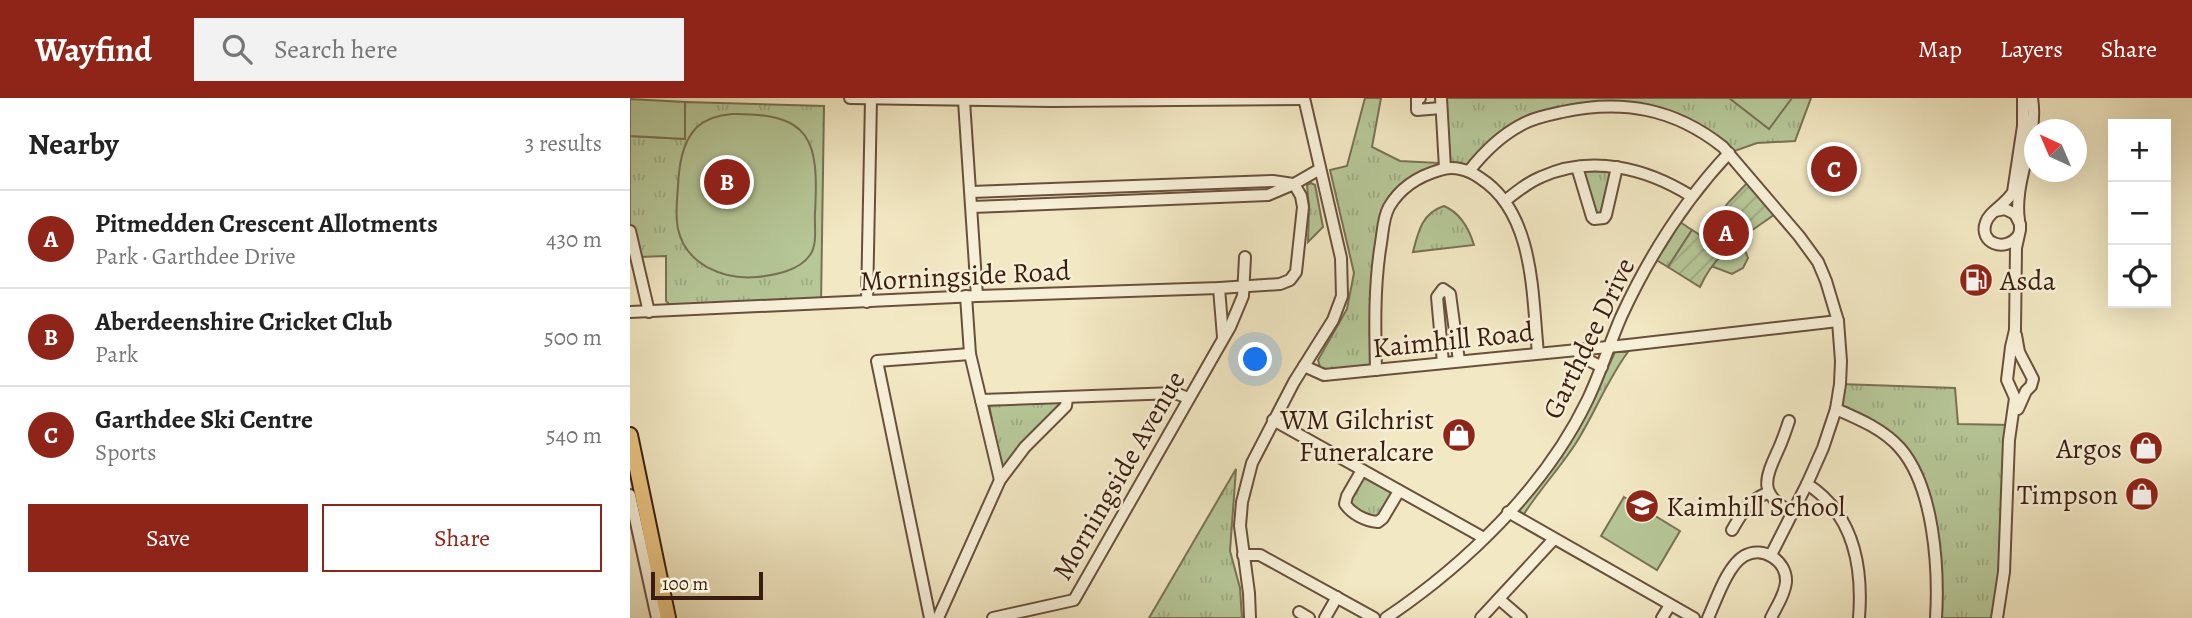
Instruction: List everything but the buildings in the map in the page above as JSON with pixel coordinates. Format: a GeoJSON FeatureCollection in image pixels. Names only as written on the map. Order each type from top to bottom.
{"type":"FeatureCollection","features":[{"type":"Feature","properties":{"kind":"main road"},"geometry":{"type":"LineString","coordinates":[[630,435],[668,618]]}},
{"type":"Feature","properties":{"kind":"street"},"geometry":{"type":"LineString","coordinates":[[850,98],[964,101],[1304,99],[1341,258],[1342,296],[1333,320],[1273,420],[1252,463],[1242,502],[1240,526],[1250,618]]}},
{"type":"Feature","properties":{"kind":"street"},"geometry":{"type":"LineString","coordinates":[[1420,98],[1417,98],[1417,110],[1441,103],[1445,168]]}},
{"type":"Feature","properties":{"kind":"street"},"geometry":{"type":"LineString","coordinates":[[2016,276],[2009,258],[1999,245],[1989,239],[1984,229],[1987,218],[2008,200],[2016,182],[2023,126],[2023,98]]}},
{"type":"Feature","properties":{"kind":"street"},"geometry":{"type":"LineString","coordinates":[[1997,618],[2004,572],[2009,440],[2015,398],[2008,384],[2015,330],[2018,204],[2032,133],[2032,98]]}},
{"type":"Feature","properties":{"kind":"street"},"geometry":{"type":"LineString","coordinates":[[867,302],[871,99]]}},
{"type":"Feature","properties":{"kind":"street"},"geometry":{"type":"LineString","coordinates":[[964,101],[972,207],[970,354],[1000,480]]}},
{"type":"Feature","properties":{"kind":"street"},"geometry":{"type":"LineString","coordinates":[[1469,171],[1482,154],[1499,139],[1522,124],[1545,116],[1600,106],[1659,112],[1707,134],[1729,153],[1818,262],[1838,321],[1841,361],[1836,409],[1807,484],[1771,555]]}},
{"type":"Feature","properties":{"kind":"street","name":"Garthdee Drive"},"geometry":{"type":"LineString","coordinates":[[1385,618],[1452,569],[1508,512],[1544,469],[1587,402],[1609,346],[1654,253],[1690,196],[1729,153]]}},
{"type":"Feature","properties":{"kind":"street"},"geometry":{"type":"LineString","coordinates":[[1505,201],[1540,177],[1595,165],[1617,167],[1657,178],[1690,196]]}},
{"type":"Feature","properties":{"kind":"street"},"geometry":{"type":"LineString","coordinates":[[1577,167],[1594,219],[1605,216],[1617,167]]}},
{"type":"Feature","properties":{"kind":"street"},"geometry":{"type":"LineString","coordinates":[[1376,370],[1375,298],[1385,218],[1398,195],[1409,184],[1445,168],[1469,171],[1505,201],[1518,227],[1529,261],[1538,353]]}},
{"type":"Feature","properties":{"kind":"street"},"geometry":{"type":"LineString","coordinates":[[972,207],[1268,195],[1320,169]]}},
{"type":"Feature","properties":{"kind":"street"},"geometry":{"type":"LineString","coordinates":[[971,192],[1273,181],[1293,184]]}},
{"type":"Feature","properties":{"kind":"street"},"geometry":{"type":"LineString","coordinates":[[1189,184],[1190,198]]}},
{"type":"Feature","properties":{"kind":"street","name":"Morningside Road"},"geometry":{"type":"LineString","coordinates":[[630,312],[1280,284],[1290,281],[1296,272],[1303,207],[1301,197],[1293,184]]}},
{"type":"Feature","properties":{"kind":"street"},"geometry":{"type":"LineString","coordinates":[[1088,188],[1088,202]]}},
{"type":"Feature","properties":{"kind":"street"},"geometry":{"type":"LineString","coordinates":[[1995,211],[2011,211],[2018,219],[2019,230],[2010,243],[1999,245]]}},
{"type":"Feature","properties":{"kind":"street"},"geometry":{"type":"LineString","coordinates":[[630,231],[649,312]]}},
{"type":"Feature","properties":{"kind":"street","name":"Morningside Avenue"},"geometry":{"type":"LineString","coordinates":[[993,618],[1074,600],[1235,316],[1245,286],[1245,257]]}},
{"type":"Feature","properties":{"kind":"street"},"geometry":{"type":"LineString","coordinates":[[1219,288],[1223,337]]}},
{"type":"Feature","properties":{"kind":"street"},"geometry":{"type":"LineString","coordinates":[[1443,363],[1437,297],[1443,289],[1450,294],[1459,361]]}},
{"type":"Feature","properties":{"kind":"street","name":"Kaimhill Road"},"geometry":{"type":"LineString","coordinates":[[1304,366],[1324,375],[1838,321]]}},
{"type":"Feature","properties":{"kind":"street"},"geometry":{"type":"LineString","coordinates":[[2013,418],[2032,383],[2015,330]]}},
{"type":"Feature","properties":{"kind":"street"},"geometry":{"type":"LineString","coordinates":[[1577,350],[1580,356],[1602,367]]}},
{"type":"Feature","properties":{"kind":"street"},"geometry":{"type":"LineString","coordinates":[[930,618],[877,361],[970,354]]}},
{"type":"Feature","properties":{"kind":"street"},"geometry":{"type":"LineString","coordinates":[[2009,373],[2019,367],[2030,372]]}},
{"type":"Feature","properties":{"kind":"street"},"geometry":{"type":"LineString","coordinates":[[2013,390],[2026,391]]}},
{"type":"Feature","properties":{"kind":"street"},"geometry":{"type":"LineString","coordinates":[[981,400],[1175,393],[1188,398]]}},
{"type":"Feature","properties":{"kind":"street"},"geometry":{"type":"LineString","coordinates":[[939,618],[1000,480],[1025,447],[1066,406],[1067,398]]}},
{"type":"Feature","properties":{"kind":"street"},"geometry":{"type":"LineString","coordinates":[[1836,409],[1862,420],[1890,439],[1907,457],[1917,477],[1934,546],[1936,618]]}},
{"type":"Feature","properties":{"kind":"street"},"geometry":{"type":"LineString","coordinates":[[1273,420],[1483,538]]}},
{"type":"Feature","properties":{"kind":"street"},"geometry":{"type":"LineString","coordinates":[[1789,421],[1766,481],[1767,493],[1781,507],[1793,513]]}},
{"type":"Feature","properties":{"kind":"street"},"geometry":{"type":"LineString","coordinates":[[1780,446],[1793,452]]}},
{"type":"Feature","properties":{"kind":"street"},"geometry":{"type":"LineString","coordinates":[[1362,470],[1347,496],[1345,504],[1350,511],[1370,522],[1378,522],[1384,518],[1398,491]]}},
{"type":"Feature","properties":{"kind":"street"},"geometry":{"type":"LineString","coordinates":[[1807,484],[1829,502],[1848,530],[1855,548],[1861,584],[1859,618]]}},
{"type":"Feature","properties":{"kind":"street"},"geometry":{"type":"LineString","coordinates":[[1732,530],[1746,506],[1767,493]]}},
{"type":"Feature","properties":{"kind":"street"},"geometry":{"type":"LineString","coordinates":[[630,495],[657,618]]}},
{"type":"Feature","properties":{"kind":"street"},"geometry":{"type":"LineString","coordinates":[[1508,512],[1695,618]]}},
{"type":"Feature","properties":{"kind":"street"},"geometry":{"type":"LineString","coordinates":[[1740,516],[1752,523]]}},
{"type":"Feature","properties":{"kind":"street"},"geometry":{"type":"LineString","coordinates":[[1481,618],[1554,539]]}},
{"type":"Feature","properties":{"kind":"street"},"geometry":{"type":"LineString","coordinates":[[1708,618],[1731,569],[1749,554],[1771,555],[1780,565],[1786,579],[1786,586],[1771,618]]}},
{"type":"Feature","properties":{"kind":"street"},"geometry":{"type":"LineString","coordinates":[[1243,555],[1260,555],[1374,618]]}},
{"type":"Feature","properties":{"kind":"street"},"geometry":{"type":"LineString","coordinates":[[1325,618],[1337,597]]}},
{"type":"Feature","properties":{"kind":"street"},"geometry":{"type":"LineString","coordinates":[[1499,598],[1521,618]]}},
{"type":"Feature","properties":{"kind":"street"},"geometry":{"type":"LineString","coordinates":[[1662,618],[1670,605]]}},
{"type":"Feature","properties":{"kind":"green space"},"geometry":{"type":"Polygon","coordinates":[[[1365,98],[1381,98],[1372,147],[1400,161],[1440,163],[1409,180],[1388,202],[1372,367],[1321,370],[1318,360],[1347,309],[1354,273],[1330,170],[1347,166],[1365,98]]]}},
{"type":"Feature","properties":{"kind":"green space"},"geometry":{"type":"Polygon","coordinates":[[[1441,98],[1811,98],[1795,141],[1757,143],[1729,153],[1681,120],[1600,106],[1522,124],[1469,171],[1445,168],[1441,98]]]}},
{"type":"Feature","properties":{"kind":"green space"},"geometry":{"type":"Polygon","coordinates":[[[1729,98],[1792,98],[1769,129],[1729,98]]]}},
{"type":"Feature","properties":{"kind":"green space"},"geometry":{"type":"Polygon","coordinates":[[[630,99],[685,102],[685,139],[630,136],[630,99]]]}},
{"type":"Feature","properties":{"kind":"green space"},"geometry":{"type":"Polygon","coordinates":[[[685,102],[824,106],[821,304],[671,306],[666,301],[666,256],[639,257],[630,225],[630,136],[685,139],[685,102]]]}},
{"type":"Feature","properties":{"kind":"green space"},"geometry":{"type":"Polygon","coordinates":[[[732,114],[779,119],[794,126],[805,136],[812,149],[816,188],[814,246],[810,255],[800,265],[786,271],[744,277],[720,273],[698,261],[682,242],[676,208],[682,155],[697,127],[718,116],[732,114]]]}},
{"type":"Feature","properties":{"kind":"green space"},"geometry":{"type":"Polygon","coordinates":[[[1583,172],[1613,172],[1605,213],[1597,216],[1583,172]]]}},
{"type":"Feature","properties":{"kind":"green space"},"geometry":{"type":"Polygon","coordinates":[[[1747,183],[1774,215],[1722,254],[1700,287],[1668,267],[1692,230],[1703,237],[1747,183]]]}},
{"type":"Feature","properties":{"kind":"green space"},"geometry":{"type":"Polygon","coordinates":[[[1307,185],[1315,185],[1323,227],[1308,242],[1307,185]]]}},
{"type":"Feature","properties":{"kind":"green space"},"geometry":{"type":"Polygon","coordinates":[[[1444,206],[1464,222],[1474,245],[1413,252],[1426,218],[1444,206]]]}},
{"type":"Feature","properties":{"kind":"green space"},"geometry":{"type":"Polygon","coordinates":[[[1680,222],[1692,230],[1668,267],[1656,260],[1680,222]]]}},
{"type":"Feature","properties":{"kind":"green space"},"geometry":{"type":"Polygon","coordinates":[[[1740,238],[1748,258],[1743,268],[1732,274],[1711,266],[1726,248],[1740,238]]]}},
{"type":"Feature","properties":{"kind":"green space"},"geometry":{"type":"Polygon","coordinates":[[[1615,352],[1628,352],[1583,432],[1524,514],[1520,512],[1519,508],[1570,440],[1591,404],[1615,352]]]}},
{"type":"Feature","properties":{"kind":"green space"},"geometry":{"type":"Polygon","coordinates":[[[1840,384],[1955,388],[1958,424],[2011,425],[1997,618],[1936,618],[1924,499],[1900,448],[1836,409],[1840,384]]]}},
{"type":"Feature","properties":{"kind":"green space"},"geometry":{"type":"Polygon","coordinates":[[[1060,402],[1061,405],[1006,467],[1001,465],[989,405],[1060,402]]]}},
{"type":"Feature","properties":{"kind":"green space"},"geometry":{"type":"Polygon","coordinates":[[[1236,469],[1230,551],[1240,588],[1242,618],[1149,618],[1236,469]]]}},
{"type":"Feature","properties":{"kind":"green space"},"geometry":{"type":"Polygon","coordinates":[[[1361,476],[1394,494],[1382,515],[1374,519],[1349,506],[1349,496],[1361,476]]]}},
{"type":"Feature","properties":{"kind":"green space"},"geometry":{"type":"Polygon","coordinates":[[[1624,497],[1680,531],[1657,570],[1601,536],[1624,497]]]}},
{"type":"Feature","properties":{"kind":"place","name":"Garthdee Ski Centre"},"geometry":{"type":"Point","coordinates":[1834,169]}},
{"type":"Feature","properties":{"kind":"place","name":"Aberdeenshire Cricket Club"},"geometry":{"type":"Point","coordinates":[727,182]}},
{"type":"Feature","properties":{"kind":"place","name":"Pitmedden Crescent Allotments"},"geometry":{"type":"Point","coordinates":[1726,233]}},
{"type":"Feature","properties":{"kind":"place","name":"Asda"},"geometry":{"type":"Point","coordinates":[1976,280]}},
{"type":"Feature","properties":{"kind":"place","name":"WM Gilchrist Funeralcare"},"geometry":{"type":"Point","coordinates":[1459,435]}},
{"type":"Feature","properties":{"kind":"place","name":"Argos"},"geometry":{"type":"Point","coordinates":[2146,448]}},
{"type":"Feature","properties":{"kind":"place","name":"Timpson"},"geometry":{"type":"Point","coordinates":[2142,494]}},
{"type":"Feature","properties":{"kind":"place","name":"Kaimhill School"},"geometry":{"type":"Point","coordinates":[1642,506]}}]}
